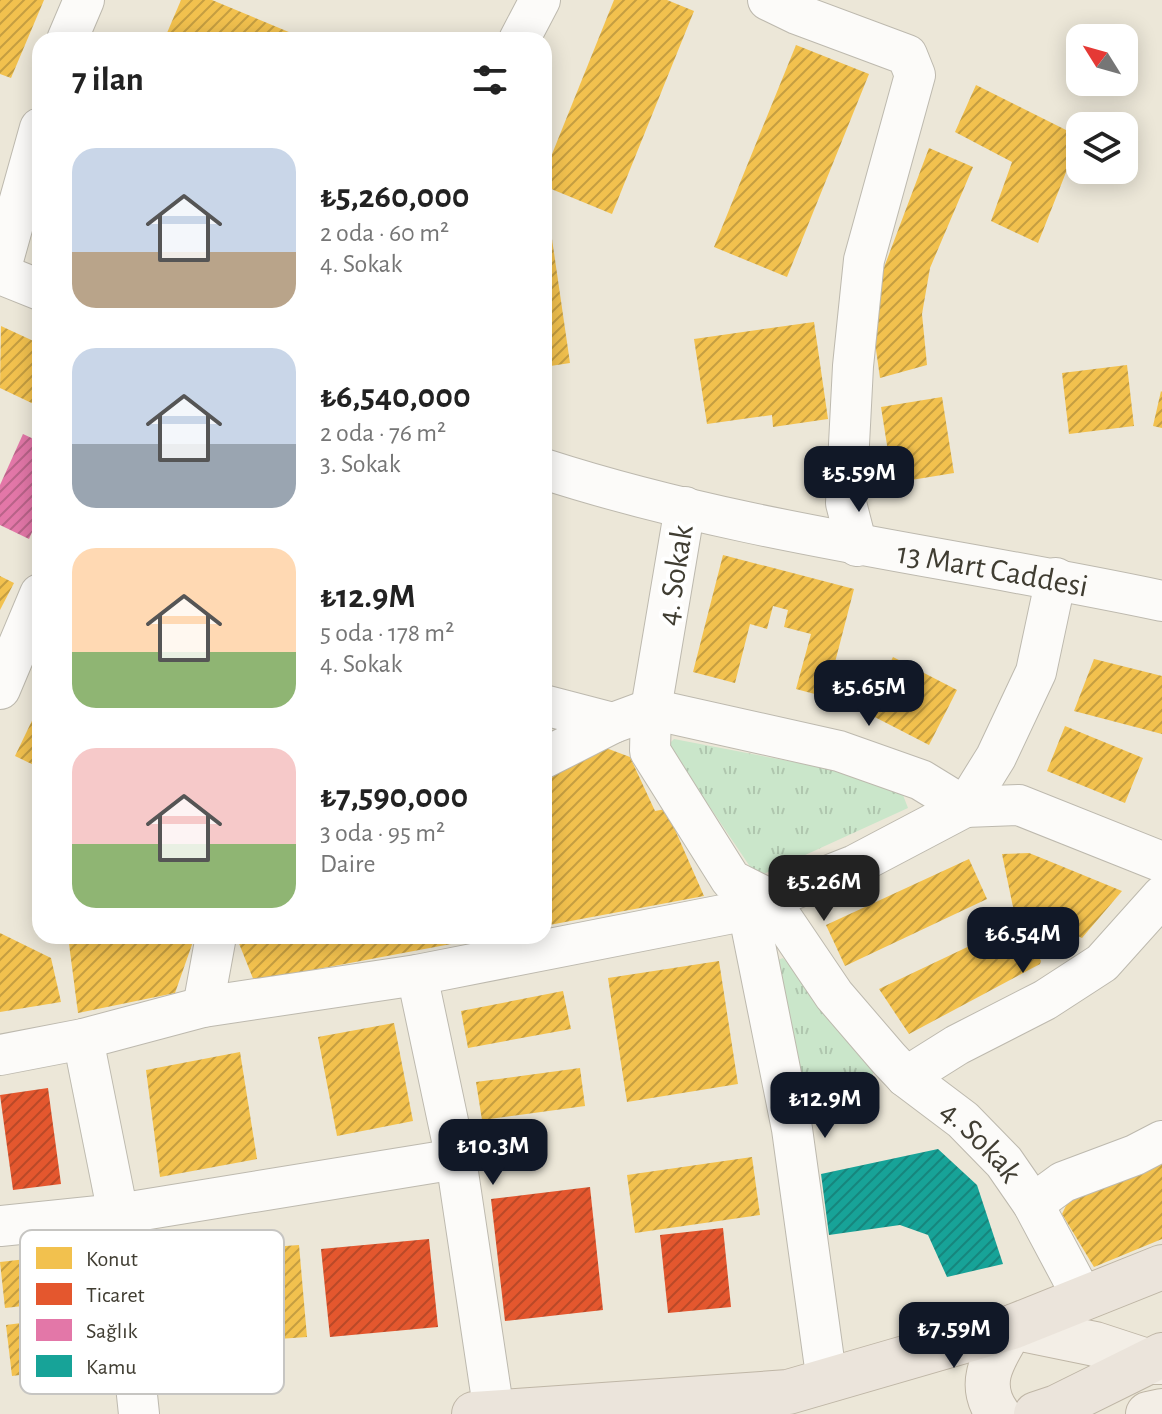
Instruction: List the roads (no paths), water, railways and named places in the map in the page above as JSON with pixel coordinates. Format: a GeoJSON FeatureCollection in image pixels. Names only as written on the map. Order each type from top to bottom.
{"type":"FeatureCollection","features":[{"type":"Feature","properties":{"kind":"highway"},"geometry":{"type":"LineString","coordinates":[[484,1413],[788,1392],[1012,1327],[1162,1267]]}},
{"type":"Feature","properties":{"kind":"highway"},"geometry":{"type":"LineString","coordinates":[[1036,1414],[1158,1360]]}},
{"type":"Feature","properties":{"kind":"main road"},"geometry":{"type":"LineString","coordinates":[[998,1414],[989,1401],[987,1379],[994,1358],[1012,1327],[1158,1360]]}},
{"type":"Feature","properties":{"kind":"main road"},"geometry":{"type":"LineString","coordinates":[[1148,1414],[1162,1411]]}},
{"type":"Feature","properties":{"kind":"street"},"geometry":{"type":"LineString","coordinates":[[70,32],[84,0]]}},
{"type":"Feature","properties":{"kind":"street"},"geometry":{"type":"LineString","coordinates":[[768,0],[907,55],[915,75],[864,260],[853,366],[846,503],[857,546]]}},
{"type":"Feature","properties":{"kind":"street"},"geometry":{"type":"LineString","coordinates":[[32,157],[0,272],[32,286]]}},
{"type":"Feature","properties":{"kind":"street","name":"13 Mart Caddesi"},"geometry":{"type":"LineString","coordinates":[[552,472],[598,487],[857,546],[1056,578],[1162,601]]}},
{"type":"Feature","properties":{"kind":"street","name":"4. Sokak"},"geometry":{"type":"LineString","coordinates":[[685,507],[651,709],[650,751],[731,880],[759,905],[906,1077],[963,1120],[1004,1162],[1033,1204],[1083,1298]]}},
{"type":"Feature","properties":{"kind":"street"},"geometry":{"type":"LineString","coordinates":[[965,807],[996,757],[1036,672],[1056,578]]}},
{"type":"Feature","properties":{"kind":"street"},"geometry":{"type":"LineString","coordinates":[[0,689],[32,623]]}},
{"type":"Feature","properties":{"kind":"street"},"geometry":{"type":"LineString","coordinates":[[552,707],[613,723]]}},
{"type":"Feature","properties":{"kind":"street"},"geometry":{"type":"LineString","coordinates":[[552,754],[613,723],[651,709],[839,751],[921,780],[965,807]]}},
{"type":"Feature","properties":{"kind":"street"},"geometry":{"type":"LineString","coordinates":[[0,1055],[83,1039],[203,1007],[417,975],[759,905],[855,865],[965,807],[1019,805],[1162,862]]}},
{"type":"Feature","properties":{"kind":"street"},"geometry":{"type":"LineString","coordinates":[[906,1077],[957,1045],[1045,1000],[1102,963],[1162,896]]}},
{"type":"Feature","properties":{"kind":"street"},"geometry":{"type":"LineString","coordinates":[[759,905],[827,1382]]}},
{"type":"Feature","properties":{"kind":"street"},"geometry":{"type":"LineString","coordinates":[[203,1007],[215,944]]}},
{"type":"Feature","properties":{"kind":"street"},"geometry":{"type":"LineString","coordinates":[[417,975],[456,1159],[484,1413]]}},
{"type":"Feature","properties":{"kind":"street"},"geometry":{"type":"LineString","coordinates":[[83,1039],[120,1230]]}},
{"type":"Feature","properties":{"kind":"street"},"geometry":{"type":"LineString","coordinates":[[1033,1204],[1063,1182],[1135,1155],[1162,1141]]}},
{"type":"Feature","properties":{"kind":"street"},"geometry":{"type":"LineString","coordinates":[[0,1226],[118,1214],[456,1159]]}},
{"type":"Feature","properties":{"kind":"street"},"geometry":{"type":"LineString","coordinates":[[137,1394],[139,1414]]}}]}
